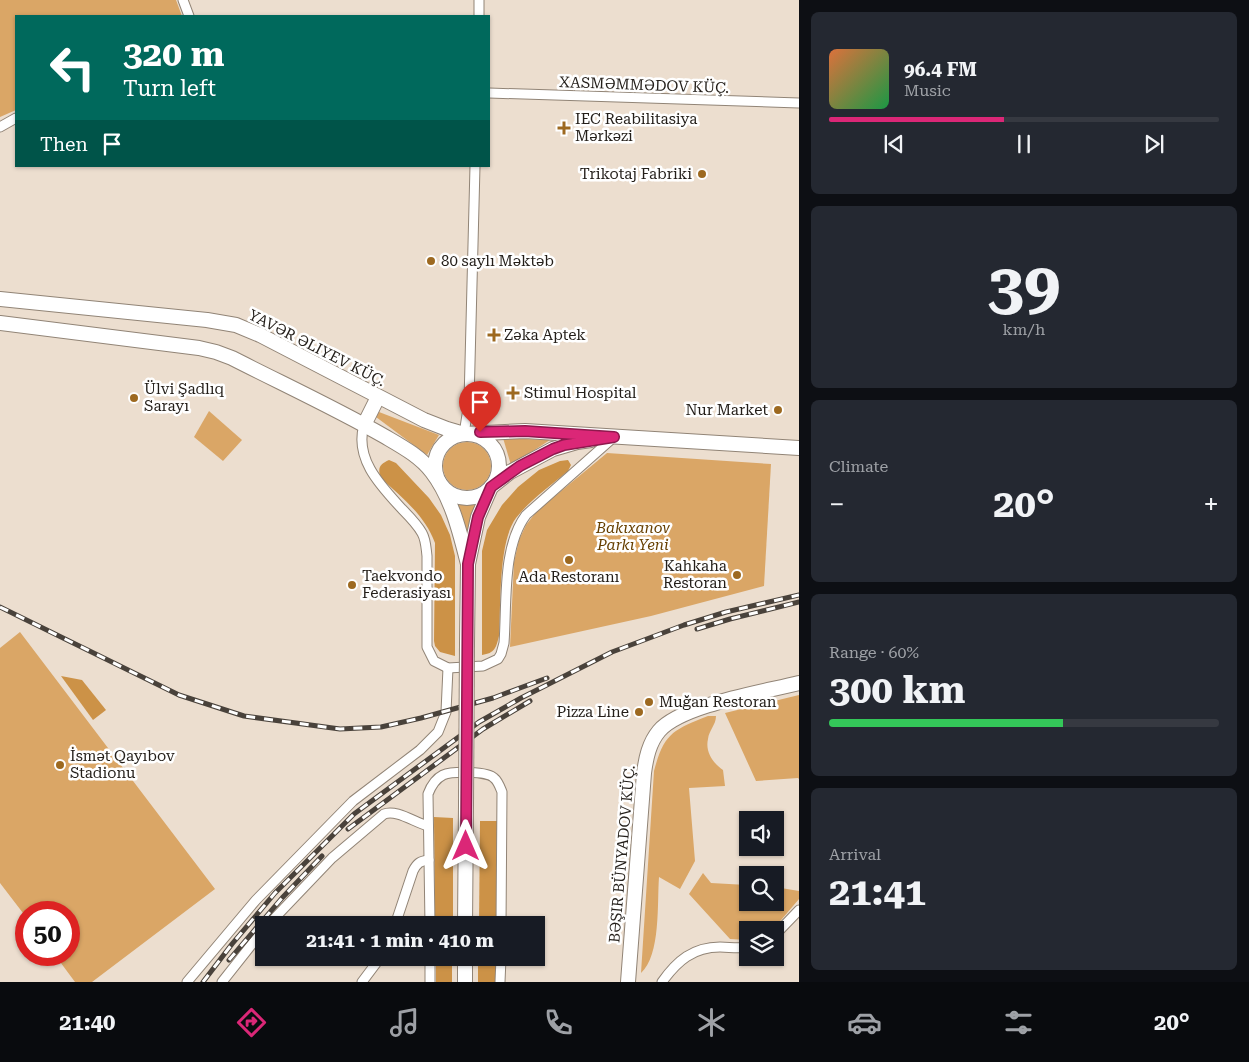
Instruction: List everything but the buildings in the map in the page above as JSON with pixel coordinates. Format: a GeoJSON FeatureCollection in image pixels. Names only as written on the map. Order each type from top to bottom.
{"type":"FeatureCollection","features":[{"type":"Feature","properties":{"kind":"main road","name":"YAVƏR ƏLIYEV KÜÇ."},"geometry":{"type":"LineString","coordinates":[[0,299],[207,320],[236,325],[260,335],[378,397],[440,426],[464,434]]}},
{"type":"Feature","properties":{"kind":"main road"},"geometry":{"type":"LineString","coordinates":[[0,323],[198,348],[232,358],[364,425],[422,461],[444,489],[453,495],[463,498],[483,494],[510,472],[553,449],[577,442],[614,437]]}},
{"type":"Feature","properties":{"kind":"main road"},"geometry":{"type":"LineString","coordinates":[[364,425],[378,397]]}},
{"type":"Feature","properties":{"kind":"main road"},"geometry":{"type":"LineString","coordinates":[[468,564],[455,520],[438,481],[434,465],[439,450],[449,438],[464,434],[525,431],[799,448]]}},
{"type":"Feature","properties":{"kind":"main road"},"geometry":{"type":"LineString","coordinates":[[464,434],[474,434],[490,444],[496,451],[499,470],[478,517],[468,564],[466,916]]}},
{"type":"Feature","properties":{"kind":"main road","name":"BƏŞIR BÜNYADOV KÜÇ."},"geometry":{"type":"LineString","coordinates":[[628,982],[644,773],[646,758],[652,741],[660,729],[690,711],[799,683]]}},
{"type":"Feature","properties":{"kind":"main road"},"geometry":{"type":"LineString","coordinates":[[465,966],[465,982]]}},
{"type":"Feature","properties":{"kind":"street"},"geometry":{"type":"LineString","coordinates":[[183,0],[189,15]]}},
{"type":"Feature","properties":{"kind":"street"},"geometry":{"type":"LineString","coordinates":[[479,0],[479,15]]}},
{"type":"Feature","properties":{"kind":"street","name":"XASMƏMMƏDOV KÜÇ."},"geometry":{"type":"LineString","coordinates":[[490,93],[799,103]]}},
{"type":"Feature","properties":{"kind":"street"},"geometry":{"type":"LineString","coordinates":[[0,127],[15,119]]}},
{"type":"Feature","properties":{"kind":"street"},"geometry":{"type":"LineString","coordinates":[[464,434],[469,402],[475,167]]}},
{"type":"Feature","properties":{"kind":"street"},"geometry":{"type":"LineString","coordinates":[[364,425],[361,434],[361,445],[373,475],[416,524],[426,544],[426,647],[434,661],[448,668],[483,666],[498,659],[504,643],[509,554],[518,525],[526,515],[614,437]]}},
{"type":"Feature","properties":{"kind":"street"},"geometry":{"type":"LineString","coordinates":[[188,982],[256,900],[353,801],[420,750],[438,732],[446,712],[448,668]]}},
{"type":"Feature","properties":{"kind":"street"},"geometry":{"type":"LineString","coordinates":[[430,916],[428,794],[430,787],[441,776],[454,773],[485,773],[494,777],[500,785],[503,798],[501,916]]}},
{"type":"Feature","properties":{"kind":"street"},"geometry":{"type":"LineString","coordinates":[[277,916],[332,858],[384,814],[395,812],[410,820],[428,826]]}},
{"type":"Feature","properties":{"kind":"street"},"geometry":{"type":"LineString","coordinates":[[398,916],[413,871],[421,861],[429,860]]}},
{"type":"Feature","properties":{"kind":"street"},"geometry":{"type":"LineString","coordinates":[[784,926],[799,910]]}},
{"type":"Feature","properties":{"kind":"street"},"geometry":{"type":"LineString","coordinates":[[222,982],[255,941]]}},
{"type":"Feature","properties":{"kind":"street"},"geometry":{"type":"LineString","coordinates":[[662,982],[683,958],[694,951],[705,947],[739,947]]}},
{"type":"Feature","properties":{"kind":"street"},"geometry":{"type":"LineString","coordinates":[[362,982],[374,966]]}},
{"type":"Feature","properties":{"kind":"street"},"geometry":{"type":"LineString","coordinates":[[430,966],[430,982]]}},
{"type":"Feature","properties":{"kind":"street"},"geometry":{"type":"LineString","coordinates":[[500,982],[501,966]]}},
{"type":"Feature","properties":{"kind":"green space"},"geometry":{"type":"Polygon","coordinates":[[[0,0],[176,0],[182,15],[15,15],[15,110],[0,117],[0,0]]]}},
{"type":"Feature","properties":{"kind":"green space"},"geometry":{"type":"Polygon","coordinates":[[[209,411],[242,440],[223,461],[194,437],[209,411]]]}},
{"type":"Feature","properties":{"kind":"green space"},"geometry":{"type":"Polygon","coordinates":[[[379,412],[439,435],[427,455],[376,417],[379,412]]]}},
{"type":"Feature","properties":{"kind":"green space"},"geometry":{"type":"Polygon","coordinates":[[[503,438],[550,440],[511,465],[503,438]]]}},
{"type":"Feature","properties":{"kind":"green space"},"geometry":{"type":"Polygon","coordinates":[[[467,442],[476,444],[484,449],[489,457],[491,466],[489,475],[484,483],[476,488],[467,490],[458,488],[450,483],[445,475],[443,466],[445,457],[450,449],[458,444],[467,442]]]}},
{"type":"Feature","properties":{"kind":"green space","name":"Bakıxanov Parkı Yeni"},"geometry":{"type":"Polygon","coordinates":[[[607,453],[771,464],[764,586],[651,616],[510,647],[514,562],[519,540],[526,525],[537,511],[607,453]]]}},
{"type":"Feature","properties":{"kind":"green space"},"geometry":{"type":"Polygon","coordinates":[[[457,504],[475,505],[468,545],[457,504]]]}},
{"type":"Feature","properties":{"kind":"green space","name":"İsmət Qayıbov Stadionu"},"geometry":{"type":"Polygon","coordinates":[[[20,632],[215,889],[92,982],[75,982],[63,966],[80,966],[80,901],[15,901],[15,903],[0,883],[0,648],[20,632]]]}},
{"type":"Feature","properties":{"kind":"green space"},"geometry":{"type":"Polygon","coordinates":[[[799,695],[799,779],[756,781],[725,713],[799,695]]]}},
{"type":"Feature","properties":{"kind":"green space"},"geometry":{"type":"Polygon","coordinates":[[[708,716],[716,716],[707,744],[713,761],[723,770],[725,786],[689,788],[695,861],[680,889],[659,877],[655,942],[652,954],[641,973],[654,771],[662,748],[672,734],[686,725],[708,716]]]}},
{"type":"Feature","properties":{"kind":"green space"},"geometry":{"type":"Polygon","coordinates":[[[703,873],[711,883],[739,885],[739,911],[784,911],[784,888],[799,891],[799,899],[780,921],[739,921],[739,940],[730,939],[689,894],[703,873]]]}},
{"type":"Feature","properties":{"kind":"shaded area"},"geometry":{"type":"Polygon","coordinates":[[[389,460],[396,463],[429,498],[441,515],[450,535],[455,556],[455,656],[440,652],[435,646],[434,641],[435,543],[419,515],[381,478],[380,467],[389,460]]]}},
{"type":"Feature","properties":{"kind":"shaded area"},"geometry":{"type":"Polygon","coordinates":[[[568,460],[571,465],[568,471],[528,505],[516,518],[510,529],[501,575],[499,636],[494,649],[490,653],[482,655],[482,551],[487,530],[502,505],[518,487],[539,470],[560,461],[568,460]]]}},
{"type":"Feature","properties":{"kind":"shaded area"},"geometry":{"type":"Polygon","coordinates":[[[61,676],[82,680],[106,710],[93,720],[61,676]]]}},
{"type":"Feature","properties":{"kind":"shaded area"},"geometry":{"type":"Polygon","coordinates":[[[434,817],[453,818],[453,916],[435,916],[434,817]]]}},
{"type":"Feature","properties":{"kind":"shaded area"},"geometry":{"type":"Polygon","coordinates":[[[480,821],[497,821],[496,916],[479,916],[480,821]]]}},
{"type":"Feature","properties":{"kind":"shaded area"},"geometry":{"type":"Polygon","coordinates":[[[436,966],[452,966],[452,982],[436,982],[436,966]]]}},
{"type":"Feature","properties":{"kind":"shaded area"},"geometry":{"type":"Polygon","coordinates":[[[478,966],[496,966],[496,982],[478,982],[478,966]]]}},
{"type":"Feature","properties":{"kind":"railway"},"geometry":{"type":"LineString","coordinates":[[203,982],[275,893],[354,814],[479,722],[521,698],[612,652],[684,625],[726,612],[799,595]]}},
{"type":"Feature","properties":{"kind":"railway"},"geometry":{"type":"LineString","coordinates":[[697,629],[799,602]]}},
{"type":"Feature","properties":{"kind":"railway"},"geometry":{"type":"LineString","coordinates":[[0,607],[179,695],[244,716],[340,729],[381,727],[421,718],[493,698],[547,678]]}},
{"type":"Feature","properties":{"kind":"railway"},"geometry":{"type":"LineString","coordinates":[[348,829],[483,729],[530,701]]}},
{"type":"Feature","properties":{"kind":"railway"},"geometry":{"type":"LineString","coordinates":[[229,960],[282,898],[322,856]]}},
{"type":"Feature","properties":{"kind":"place","name":"IEC Reabilitasiya Mərkəzi"},"geometry":{"type":"Point","coordinates":[564,128]}},
{"type":"Feature","properties":{"kind":"place","name":"Trikotaj Fabriki"},"geometry":{"type":"Point","coordinates":[702,174]}},
{"type":"Feature","properties":{"kind":"place","name":"80 saylı Məktəb"},"geometry":{"type":"Point","coordinates":[431,261]}},
{"type":"Feature","properties":{"kind":"place","name":"Zəka Aptek"},"geometry":{"type":"Point","coordinates":[494,335]}},
{"type":"Feature","properties":{"kind":"place","name":"Stimul Hospital"},"geometry":{"type":"Point","coordinates":[513,393]}},
{"type":"Feature","properties":{"kind":"place","name":"Ülvi Şadlıq Sarayı"},"geometry":{"type":"Point","coordinates":[134,398]}},
{"type":"Feature","properties":{"kind":"place","name":"Nur Market"},"geometry":{"type":"Point","coordinates":[778,410]}},
{"type":"Feature","properties":{"kind":"place","name":"Ada Restoranı"},"geometry":{"type":"Point","coordinates":[569,560]}},
{"type":"Feature","properties":{"kind":"place","name":"Kahkaha Restoran"},"geometry":{"type":"Point","coordinates":[737,575]}},
{"type":"Feature","properties":{"kind":"place","name":"Taekvondo Federasiyası"},"geometry":{"type":"Point","coordinates":[352,585]}},
{"type":"Feature","properties":{"kind":"place","name":"Muğan Restoran"},"geometry":{"type":"Point","coordinates":[649,702]}},
{"type":"Feature","properties":{"kind":"place","name":"Pizza Line"},"geometry":{"type":"Point","coordinates":[639,712]}},
{"type":"Feature","properties":{"kind":"place","name":"İsmət Qayıbov Stadionu"},"geometry":{"type":"Point","coordinates":[60,765]}},
{"type":"Feature","properties":{"kind":"route"},"geometry":{"type":"LineString","coordinates":[[466,846],[468,564],[478,517],[491,487],[520,466],[564,445],[614,437],[525,431],[480,432]]}}]}
